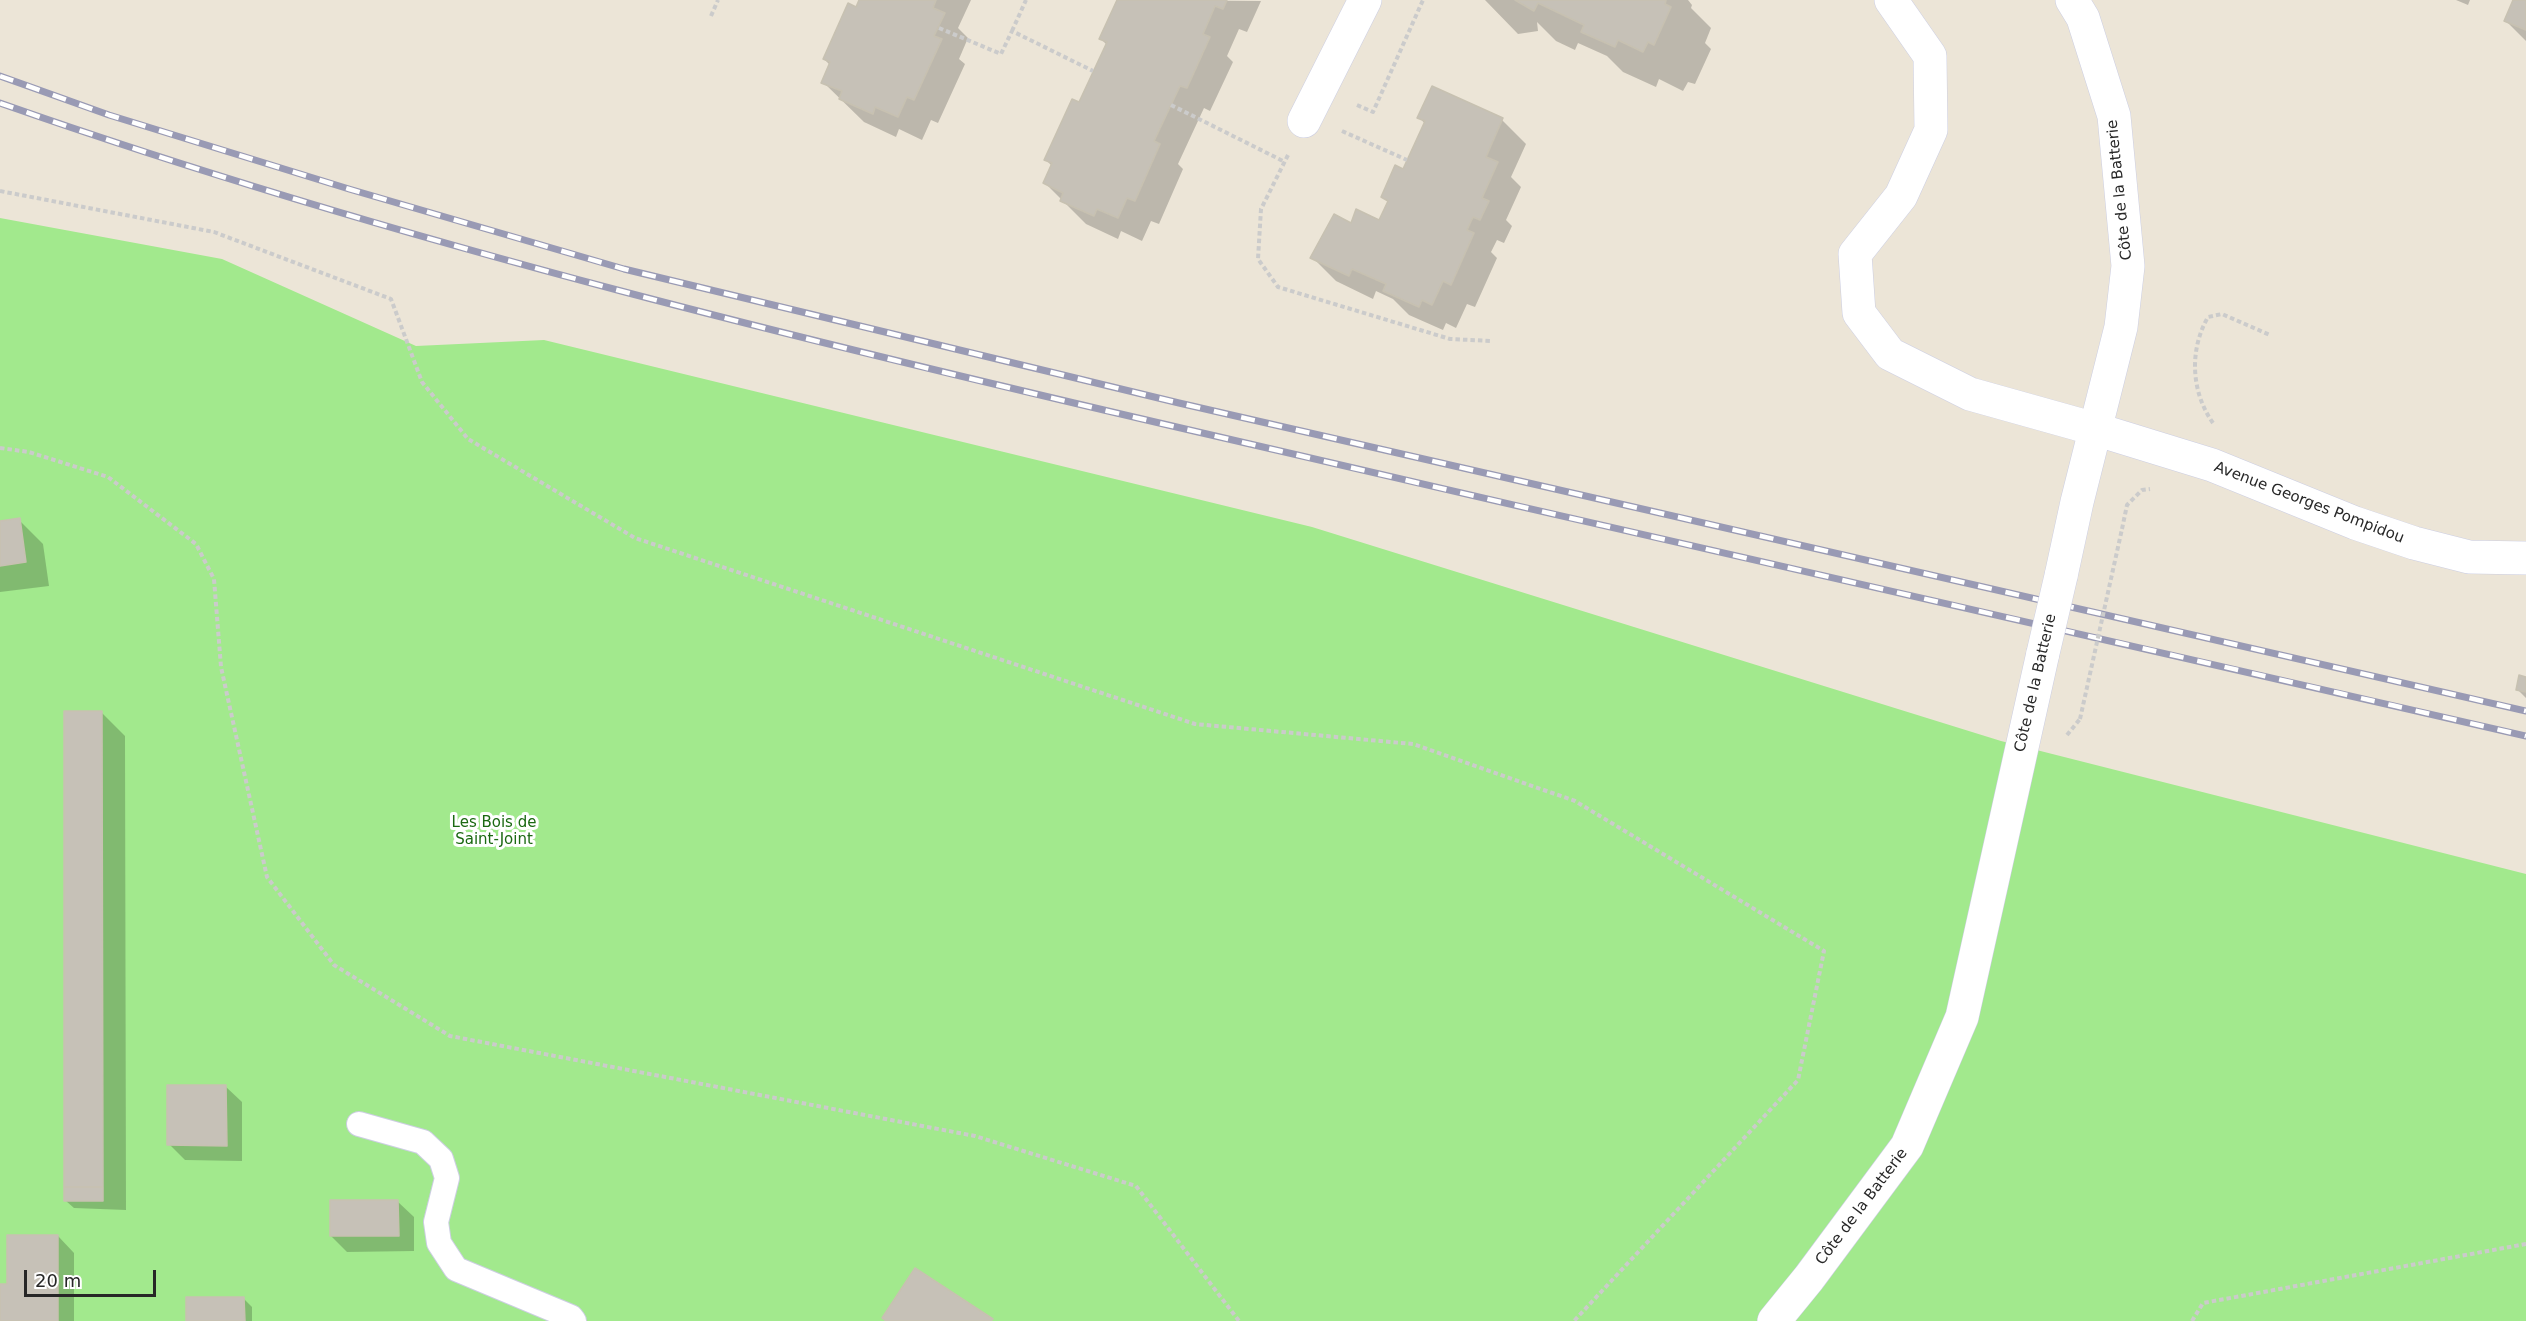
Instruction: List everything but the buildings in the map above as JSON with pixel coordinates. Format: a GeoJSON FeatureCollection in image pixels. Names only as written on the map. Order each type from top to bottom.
{"type":"FeatureCollection","features":[{"type":"Feature","properties":{"kind":"main road"},"geometry":{"type":"LineString","coordinates":[[1310,108],[1365,0]]}},
{"type":"Feature","properties":{"kind":"main road","name":"Avenue Georges Pompidou"},"geometry":{"type":"LineString","coordinates":[[1891,0],[1930,56],[1931,130],[1901,196],[1855,254],[1859,313],[1890,354],[1970,394],[2212,465],[2355,523],[2414,543],[2469,557],[2526,558]]}},
{"type":"Feature","properties":{"kind":"main road","name":"Côte de la Batterie"},"geometry":{"type":"LineString","coordinates":[[1774,1321],[1809,1278],[1907,1146],[1962,1017],[2043,652],[2121,327],[2128,266],[2114,116],[2083,18],[2072,0]]}},
{"type":"Feature","properties":{"kind":"lane"},"geometry":{"type":"LineString","coordinates":[[359,1124],[423,1142],[441,1159],[447,1178],[436,1222],[439,1243],[456,1269],[571,1317],[574,1321]]}},
{"type":"Feature","properties":{"kind":"path"},"geometry":{"type":"LineString","coordinates":[[711,16],[718,0]]}},
{"type":"Feature","properties":{"kind":"path"},"geometry":{"type":"LineString","coordinates":[[939,28],[1001,54],[1026,0]]}},
{"type":"Feature","properties":{"kind":"path"},"geometry":{"type":"LineString","coordinates":[[1310,108],[1373,112],[1423,0]]}},
{"type":"Feature","properties":{"kind":"path"},"geometry":{"type":"LineString","coordinates":[[1012,31],[1093,71]]}},
{"type":"Feature","properties":{"kind":"path"},"geometry":{"type":"LineString","coordinates":[[1171,105],[1285,162]]}},
{"type":"Feature","properties":{"kind":"path"},"geometry":{"type":"LineString","coordinates":[[1310,108],[1407,160]]}},
{"type":"Feature","properties":{"kind":"path"},"geometry":{"type":"LineString","coordinates":[[1310,108],[1261,209],[1258,259],[1278,287],[1450,339],[1491,341]]}},
{"type":"Feature","properties":{"kind":"path"},"geometry":{"type":"LineString","coordinates":[[0,191],[214,232],[391,299],[422,382],[468,439],[635,537],[1195,724],[1413,744],[1575,801],[1824,951],[1798,1080],[1574,1321]]}},
{"type":"Feature","properties":{"kind":"path"},"geometry":{"type":"LineString","coordinates":[[2212,465],[2222,434],[2207,414],[2196,385],[2195,360],[2199,332],[2208,317],[2222,314],[2270,335]]}},
{"type":"Feature","properties":{"kind":"path"},"geometry":{"type":"LineString","coordinates":[[0,448],[29,452],[108,477],[196,544],[214,579],[221,667],[267,877],[333,964],[450,1036],[975,1136],[1136,1186],[1239,1321]]}},
{"type":"Feature","properties":{"kind":"path"},"geometry":{"type":"LineString","coordinates":[[2080,719],[2122,529]]}},
{"type":"Feature","properties":{"kind":"path"},"geometry":{"type":"LineString","coordinates":[[2192,1321],[2203,1303],[2526,1244]]}},
{"type":"Feature","properties":{"kind":"green space","name":"Les Bois de Saint-Joint"},"geometry":{"type":"Polygon","coordinates":[[[0,218],[222,259],[416,346],[544,340],[1312,527],[2001,741],[2526,874],[2526,1321],[0,1321],[0,218]]]}},
{"type":"Feature","properties":{"kind":"railway"},"geometry":{"type":"LineString","coordinates":[[0,76],[109,115],[349,189],[624,269],[1179,403],[2526,711]]}},
{"type":"Feature","properties":{"kind":"railway"},"geometry":{"type":"LineString","coordinates":[[0,103],[154,155],[308,203],[620,291],[777,331],[1409,481],[2526,736]]}}]}
